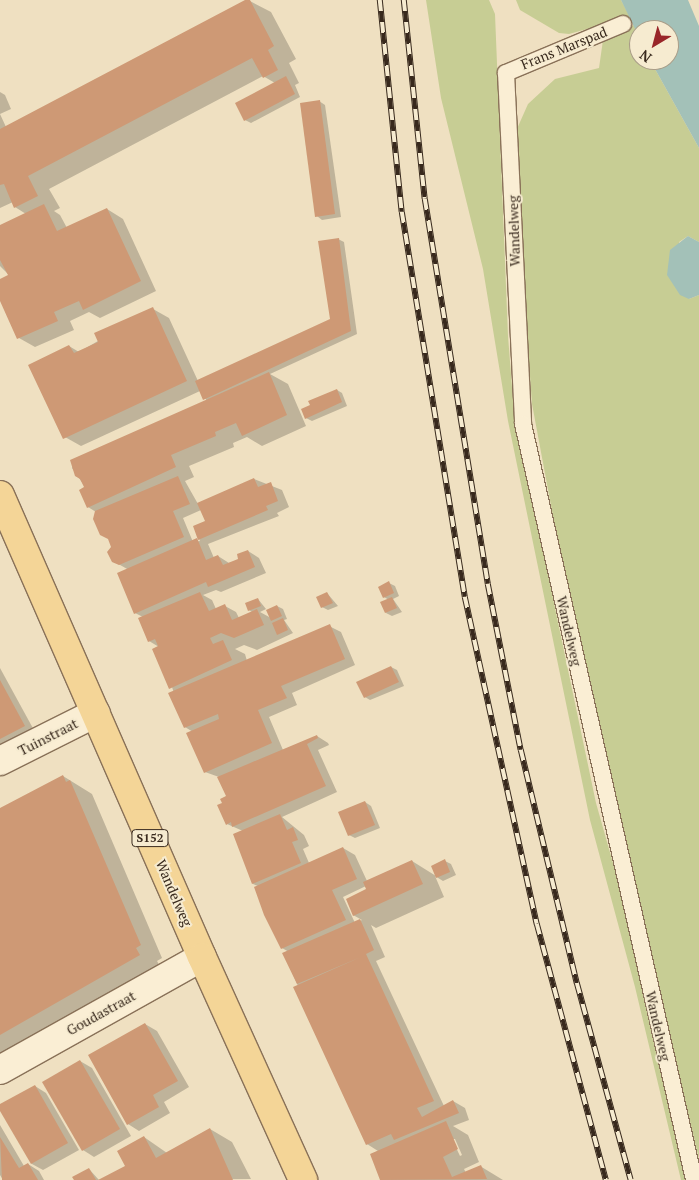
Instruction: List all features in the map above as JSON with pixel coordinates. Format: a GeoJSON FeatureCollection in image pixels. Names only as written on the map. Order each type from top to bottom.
{"type":"FeatureCollection","features":[{"type":"Feature","properties":{"kind":"main road","name":"Wandelweg"},"geometry":{"type":"LineString","coordinates":[[0,495],[202,957],[303,1180]]}},
{"type":"Feature","properties":{"kind":"street","name":"Tuinstraat"},"geometry":{"type":"LineString","coordinates":[[0,761],[96,713]]}},
{"type":"Feature","properties":{"kind":"street","name":"Goudastraat"},"geometry":{"type":"LineString","coordinates":[[0,1070],[202,957]]}},
{"type":"Feature","properties":{"kind":"lane","name":"Frans Marspad"},"geometry":{"type":"LineString","coordinates":[[506,73],[622,24]]}},
{"type":"Feature","properties":{"kind":"lane","name":"Wandelweg"},"geometry":{"type":"LineString","coordinates":[[506,73],[522,424],[694,1180]]}},
{"type":"Feature","properties":{"kind":"green space"},"geometry":{"type":"Polygon","coordinates":[[[426,0],[489,0],[495,14],[508,336],[514,413],[596,803],[635,941],[690,1180],[681,1180],[635,987],[590,820],[508,421],[483,269],[441,98],[426,0]]]}},
{"type":"Feature","properties":{"kind":"green space"},"geometry":{"type":"Polygon","coordinates":[[[516,0],[621,0],[630,17],[569,34],[559,33],[520,10],[516,0]]]}},
{"type":"Feature","properties":{"kind":"green space"},"geometry":{"type":"Polygon","coordinates":[[[629,27],[629,70],[656,70],[699,148],[699,242],[688,236],[679,242],[689,299],[699,295],[699,1159],[578,650],[532,404],[523,280],[516,131],[528,104],[555,79],[599,68],[603,40],[629,27]]]}},
{"type":"Feature","properties":{"kind":"water"},"geometry":{"type":"Polygon","coordinates":[[[621,0],[688,0],[699,26],[699,148],[656,70],[679,70],[679,20],[631,20],[621,0]]]}},
{"type":"Feature","properties":{"kind":"water"},"geometry":{"type":"Polygon","coordinates":[[[688,236],[699,242],[699,295],[689,299],[680,295],[667,275],[670,250],[688,236]]]}},
{"type":"Feature","properties":{"kind":"building"},"geometry":{"type":"Polygon","coordinates":[[[245,0],[250,0],[274,46],[268,50],[278,70],[263,78],[252,58],[28,176],[38,196],[14,208],[4,184],[0,185],[0,129],[245,0]]]}},
{"type":"Feature","properties":{"kind":"building"},"geometry":{"type":"Polygon","coordinates":[[[286,76],[295,94],[244,121],[235,103],[286,76]]]}},
{"type":"Feature","properties":{"kind":"building"},"geometry":{"type":"Polygon","coordinates":[[[320,100],[335,214],[315,217],[300,103],[320,100]]]}},
{"type":"Feature","properties":{"kind":"building"},"geometry":{"type":"Polygon","coordinates":[[[44,204],[57,231],[107,208],[141,281],[83,310],[79,301],[54,312],[58,321],[17,339],[0,301],[0,279],[8,275],[0,260],[0,225],[44,204]]]}},
{"type":"Feature","properties":{"kind":"building"},"geometry":{"type":"Polygon","coordinates":[[[339,238],[351,331],[203,400],[195,381],[330,319],[318,241],[339,238]]]}},
{"type":"Feature","properties":{"kind":"building"},"geometry":{"type":"Polygon","coordinates":[[[153,307],[187,381],[63,439],[28,365],[69,345],[74,353],[98,342],[94,333],[153,307]]]}},
{"type":"Feature","properties":{"kind":"building"},"geometry":{"type":"Polygon","coordinates":[[[269,372],[287,415],[242,436],[236,423],[215,432],[216,436],[171,455],[176,467],[87,508],[79,490],[84,487],[80,479],[75,476],[70,460],[269,372]]]}},
{"type":"Feature","properties":{"kind":"building"},"geometry":{"type":"Polygon","coordinates":[[[337,389],[342,402],[305,419],[301,409],[310,405],[308,401],[337,389]]]}},
{"type":"Feature","properties":{"kind":"building"},"geometry":{"type":"Polygon","coordinates":[[[178,476],[190,504],[173,511],[184,537],[119,565],[112,562],[107,552],[111,547],[108,539],[100,535],[93,519],[95,511],[178,476]]]}},
{"type":"Feature","properties":{"kind":"building"},"geometry":{"type":"Polygon","coordinates":[[[254,478],[258,487],[271,482],[278,501],[266,506],[268,510],[198,540],[193,526],[205,521],[197,503],[254,478]]]}},
{"type":"Feature","properties":{"kind":"building"},"geometry":{"type":"Polygon","coordinates":[[[197,538],[206,560],[218,555],[223,565],[238,559],[237,554],[248,550],[255,567],[208,587],[206,582],[134,614],[117,573],[197,538]]]}},
{"type":"Feature","properties":{"kind":"building"},"geometry":{"type":"Polygon","coordinates":[[[389,581],[394,593],[383,598],[378,587],[389,581]]]}},
{"type":"Feature","properties":{"kind":"building"},"geometry":{"type":"Polygon","coordinates":[[[200,592],[209,611],[225,604],[232,620],[257,609],[264,625],[234,638],[221,633],[210,638],[213,644],[223,640],[232,660],[169,689],[152,649],[158,646],[155,639],[148,642],[138,618],[200,592]]]}},
{"type":"Feature","properties":{"kind":"building"},"geometry":{"type":"Polygon","coordinates":[[[327,592],[333,603],[321,608],[316,597],[327,592]]]}},
{"type":"Feature","properties":{"kind":"building"},"geometry":{"type":"Polygon","coordinates":[[[392,597],[397,608],[385,613],[380,602],[392,597]]]}},
{"type":"Feature","properties":{"kind":"building"},"geometry":{"type":"Polygon","coordinates":[[[258,598],[261,606],[248,611],[245,603],[258,598]]]}},
{"type":"Feature","properties":{"kind":"building"},"geometry":{"type":"Polygon","coordinates":[[[277,605],[282,616],[271,621],[266,610],[277,605]]]}},
{"type":"Feature","properties":{"kind":"building"},"geometry":{"type":"Polygon","coordinates":[[[283,618],[288,630],[277,635],[272,623],[283,618]]]}},
{"type":"Feature","properties":{"kind":"building"},"geometry":{"type":"Polygon","coordinates":[[[330,624],[345,659],[281,686],[287,698],[258,710],[272,743],[204,773],[186,733],[219,719],[218,714],[184,728],[168,693],[330,624]]]}},
{"type":"Feature","properties":{"kind":"building"},"geometry":{"type":"Polygon","coordinates":[[[391,666],[399,682],[364,698],[356,682],[391,666]]]}},
{"type":"Feature","properties":{"kind":"building"},"geometry":{"type":"Polygon","coordinates":[[[0,680],[25,726],[0,739],[0,680]]]}},
{"type":"Feature","properties":{"kind":"building"},"geometry":{"type":"Polygon","coordinates":[[[317,735],[318,738],[307,744],[326,786],[232,827],[231,822],[226,825],[217,805],[222,803],[220,799],[226,796],[217,777],[317,735]]]}},
{"type":"Feature","properties":{"kind":"building"},"geometry":{"type":"Polygon","coordinates":[[[63,775],[66,782],[70,780],[141,945],[136,948],[140,955],[0,1035],[0,808],[63,775]]]}},
{"type":"Feature","properties":{"kind":"building"},"geometry":{"type":"Polygon","coordinates":[[[365,801],[375,825],[348,836],[338,812],[365,801]]]}},
{"type":"Feature","properties":{"kind":"building"},"geometry":{"type":"Polygon","coordinates":[[[280,814],[287,830],[293,827],[298,840],[292,842],[301,863],[252,884],[233,834],[280,814]]]}},
{"type":"Feature","properties":{"kind":"building"},"geometry":{"type":"Polygon","coordinates":[[[343,847],[357,879],[332,890],[346,920],[281,949],[264,915],[254,887],[343,847]]]}},
{"type":"Feature","properties":{"kind":"building"},"geometry":{"type":"Polygon","coordinates":[[[445,859],[450,872],[436,878],[431,866],[445,859]]]}},
{"type":"Feature","properties":{"kind":"building"},"geometry":{"type":"Polygon","coordinates":[[[412,860],[423,884],[353,916],[346,899],[366,889],[363,882],[412,860]]]}},
{"type":"Feature","properties":{"kind":"building"},"geometry":{"type":"Polygon","coordinates":[[[360,919],[374,950],[366,954],[434,1101],[417,1108],[422,1117],[453,1100],[459,1113],[394,1140],[391,1134],[366,1145],[293,987],[361,957],[297,984],[282,953],[360,919]]]}},
{"type":"Feature","properties":{"kind":"building"},"geometry":{"type":"Polygon","coordinates":[[[145,1023],[178,1081],[153,1095],[159,1107],[127,1125],[88,1055],[145,1023]]]}},
{"type":"Feature","properties":{"kind":"building"},"geometry":{"type":"Polygon","coordinates":[[[80,1060],[120,1129],[82,1151],[42,1082],[80,1060]]]}},
{"type":"Feature","properties":{"kind":"building"},"geometry":{"type":"Polygon","coordinates":[[[35,1085],[68,1143],[31,1164],[0,1111],[0,1104],[35,1085]]]}},
{"type":"Feature","properties":{"kind":"building"},"geometry":{"type":"Polygon","coordinates":[[[446,1121],[458,1149],[443,1157],[452,1177],[481,1165],[487,1179],[380,1180],[370,1154],[446,1121]]]}},
{"type":"Feature","properties":{"kind":"building"},"geometry":{"type":"Polygon","coordinates":[[[210,1128],[233,1180],[98,1180],[125,1166],[117,1151],[144,1136],[156,1158],[210,1128]]]}},
{"type":"Feature","properties":{"kind":"building"},"geometry":{"type":"Polygon","coordinates":[[[0,1137],[19,1168],[28,1163],[38,1180],[2,1180],[0,1137]]]}},
{"type":"Feature","properties":{"kind":"building"},"geometry":{"type":"Polygon","coordinates":[[[89,1168],[96,1180],[74,1180],[72,1177],[89,1168]]]}},
{"type":"Feature","properties":{"kind":"railway"},"geometry":{"type":"LineString","coordinates":[[380,0],[402,212],[465,597],[537,924],[606,1180]]}},
{"type":"Feature","properties":{"kind":"railway"},"geometry":{"type":"LineString","coordinates":[[404,0],[425,199],[488,584],[521,750],[577,983],[631,1180]]}}]}
